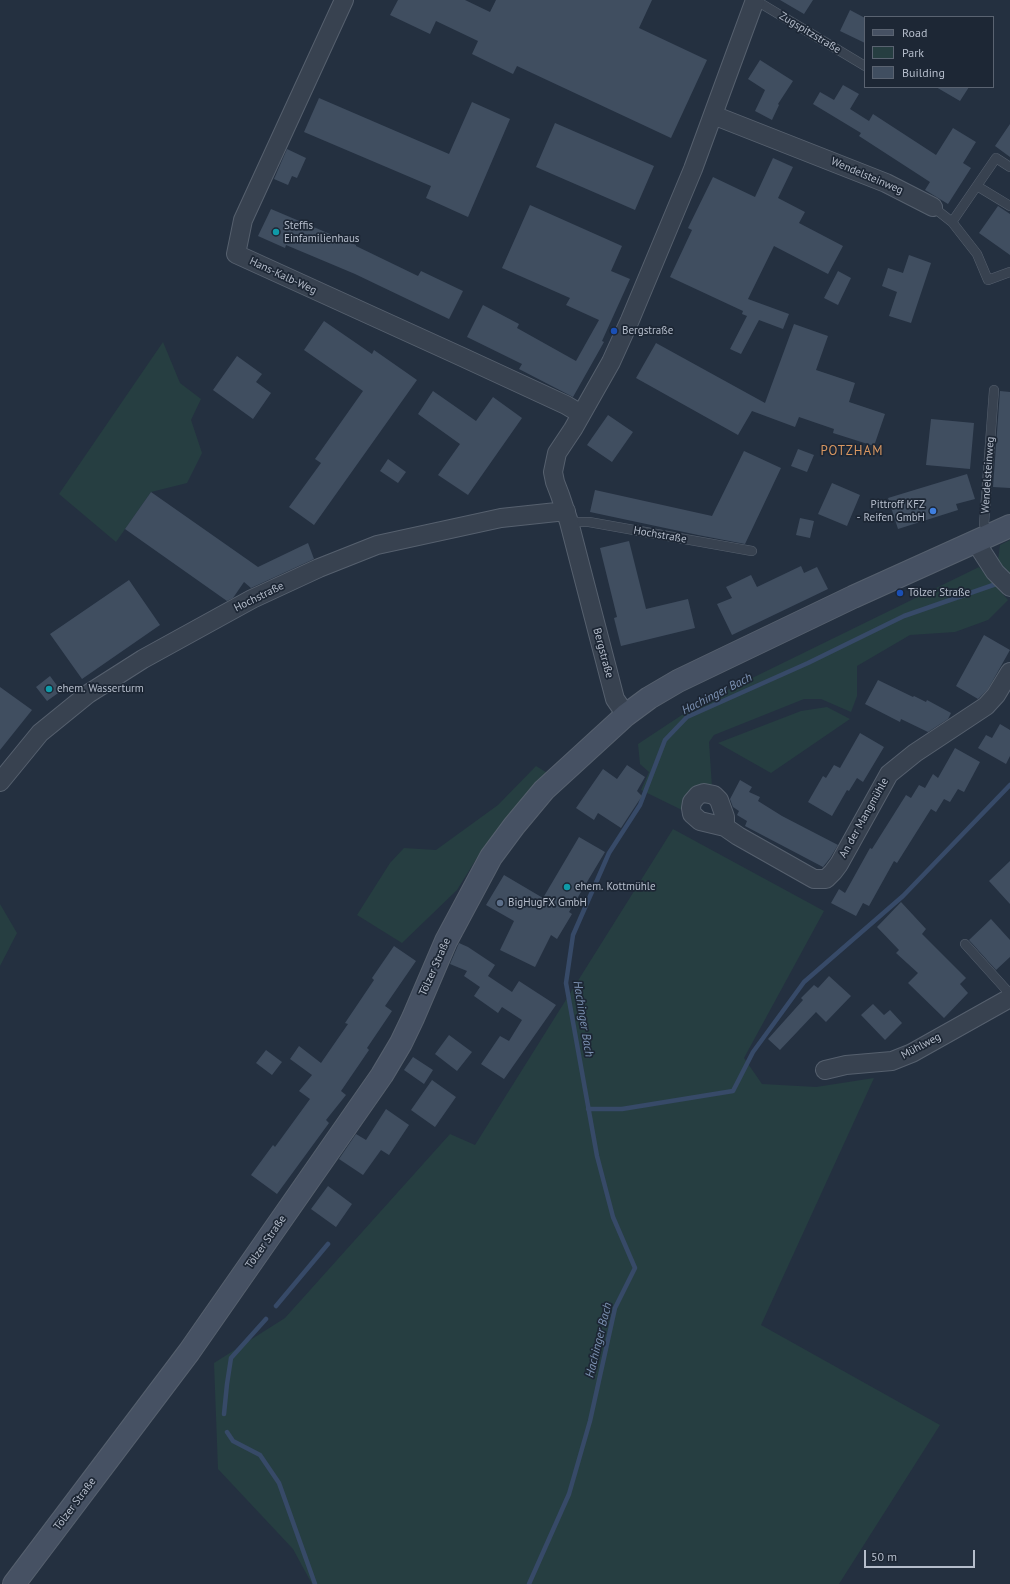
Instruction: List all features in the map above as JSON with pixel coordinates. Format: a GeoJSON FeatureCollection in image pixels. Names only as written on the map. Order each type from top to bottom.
{"type":"FeatureCollection","features":[{"type":"Feature","properties":{"kind":"main road","name":"Tölzer Straße"},"geometry":{"type":"LineString","coordinates":[[14,1584],[189,1352],[382,1075],[410,1024],[446,941],[490,857],[544,790],[626,715],[649,698],[678,682],[853,597],[1010,526]]}},
{"type":"Feature","properties":{"kind":"street","name":"Hans-Kalb-Weg"},"geometry":{"type":"LineString","coordinates":[[344,0],[243,220],[236,254],[467,359],[566,405],[582,414]]}},
{"type":"Feature","properties":{"kind":"street","name":"Bergstraße"},"geometry":{"type":"LineString","coordinates":[[626,715],[615,698],[567,517],[553,472],[557,453],[582,414],[611,362],[630,320],[690,176],[755,0]]}},
{"type":"Feature","properties":{"kind":"street","name":"Wendelsteinweg"},"geometry":{"type":"LineString","coordinates":[[713,115],[886,183],[933,207]]}},
{"type":"Feature","properties":{"kind":"street","name":"Hochstraße"},"geometry":{"type":"LineString","coordinates":[[0,782],[40,733],[88,694],[150,656],[252,599],[319,568],[377,545],[501,518],[567,517]]}},
{"type":"Feature","properties":{"kind":"street"},"geometry":{"type":"LineString","coordinates":[[983,538],[995,572],[1010,587]]}},
{"type":"Feature","properties":{"kind":"street","name":"An der Mangmühle"},"geometry":{"type":"LineString","coordinates":[[725,827],[738,836],[814,878],[826,879],[839,864],[889,774],[915,753],[986,706],[996,696],[1010,672]]}},
{"type":"Feature","properties":{"kind":"street","name":"Mühlweg"},"geometry":{"type":"LineString","coordinates":[[825,1070],[846,1065],[892,1061],[912,1053],[1010,998]]}},
{"type":"Feature","properties":{"kind":"lane","name":"Zugspitzstraße"},"geometry":{"type":"LineString","coordinates":[[755,0],[864,65]]}},
{"type":"Feature","properties":{"kind":"lane"},"geometry":{"type":"LineString","coordinates":[[952,222],[996,158],[1010,167]]}},
{"type":"Feature","properties":{"kind":"lane"},"geometry":{"type":"LineString","coordinates":[[977,186],[1010,206]]}},
{"type":"Feature","properties":{"kind":"lane","name":"Wendelsteinweg"},"geometry":{"type":"LineString","coordinates":[[933,207],[952,222],[977,254],[988,280],[1010,272]]}},
{"type":"Feature","properties":{"kind":"lane","name":"Wendelsteinweg"},"geometry":{"type":"LineString","coordinates":[[983,538],[994,390]]}},
{"type":"Feature","properties":{"kind":"lane","name":"Hochstraße"},"geometry":{"type":"LineString","coordinates":[[567,517],[752,551]]}},
{"type":"Feature","properties":{"kind":"lane"},"geometry":{"type":"LineString","coordinates":[[965,944],[1010,994]]}},
{"type":"Feature","properties":{"kind":"green space"},"geometry":{"type":"Polygon","coordinates":[[[163,342],[180,383],[201,399],[191,420],[202,453],[187,483],[151,492],[116,542],[59,494],[163,342]]]}},
{"type":"Feature","properties":{"kind":"green space"},"geometry":{"type":"Polygon","coordinates":[[[1010,540],[1010,575],[998,560],[1000,545],[1010,540]]]}},
{"type":"Feature","properties":{"kind":"green space"},"geometry":{"type":"Polygon","coordinates":[[[979,567],[1008,600],[988,620],[955,632],[910,635],[857,666],[857,696],[851,712],[821,699],[804,699],[714,735],[709,742],[712,787],[695,786],[689,792],[684,811],[641,790],[649,772],[640,764],[638,744],[697,705],[979,567]]]}},
{"type":"Feature","properties":{"kind":"green space"},"geometry":{"type":"Polygon","coordinates":[[[827,707],[850,719],[771,773],[718,743],[801,711],[827,707]]]}},
{"type":"Feature","properties":{"kind":"green space"},"geometry":{"type":"Polygon","coordinates":[[[536,766],[549,774],[480,853],[457,890],[402,943],[357,915],[390,863],[404,848],[436,850],[498,805],[536,766]]]}},
{"type":"Feature","properties":{"kind":"green space"},"geometry":{"type":"Polygon","coordinates":[[[673,829],[824,911],[744,1058],[762,1084],[816,1087],[874,1078],[761,1325],[940,1425],[839,1584],[312,1584],[293,1549],[218,1469],[214,1363],[285,1318],[450,1134],[475,1145],[673,829]]]}},
{"type":"Feature","properties":{"kind":"green space"},"geometry":{"type":"Polygon","coordinates":[[[0,904],[17,933],[0,966],[0,904]]]}},
{"type":"Feature","properties":{"kind":"building"},"geometry":{"type":"Polygon","coordinates":[[[398,0],[465,0],[490,12],[496,0],[652,0],[639,28],[707,60],[671,138],[517,66],[513,74],[472,54],[478,41],[436,21],[430,34],[390,15],[398,0]]]}},
{"type":"Feature","properties":{"kind":"building"},"geometry":{"type":"Polygon","coordinates":[[[780,0],[813,0],[804,14],[780,0]]]}},
{"type":"Feature","properties":{"kind":"building"},"geometry":{"type":"Polygon","coordinates":[[[850,10],[864,17],[864,43],[840,31],[850,10]]]}},
{"type":"Feature","properties":{"kind":"building"},"geometry":{"type":"Polygon","coordinates":[[[760,60],[793,81],[778,104],[779,105],[772,120],[755,111],[765,90],[748,79],[760,60]]]}},
{"type":"Feature","properties":{"kind":"building"},"geometry":{"type":"Polygon","coordinates":[[[843,85],[859,94],[850,109],[869,121],[873,114],[936,155],[953,128],[976,142],[963,163],[971,168],[948,204],[925,190],[930,182],[859,136],[861,133],[813,104],[820,92],[834,100],[843,85]]]}},
{"type":"Feature","properties":{"kind":"building"},"geometry":{"type":"Polygon","coordinates":[[[938,88],[968,88],[960,101],[938,88]]]}},
{"type":"Feature","properties":{"kind":"building"},"geometry":{"type":"Polygon","coordinates":[[[319,98],[449,154],[472,102],[510,119],[468,217],[426,198],[431,186],[304,132],[319,98]]]}},
{"type":"Feature","properties":{"kind":"building"},"geometry":{"type":"Polygon","coordinates":[[[555,123],[654,166],[635,210],[536,167],[555,123]]]}},
{"type":"Feature","properties":{"kind":"building"},"geometry":{"type":"Polygon","coordinates":[[[1010,124],[1010,157],[995,146],[1010,124]]]}},
{"type":"Feature","properties":{"kind":"building"},"geometry":{"type":"Polygon","coordinates":[[[287,149],[306,158],[297,178],[292,176],[288,185],[274,179],[287,149]]]}},
{"type":"Feature","properties":{"kind":"building"},"geometry":{"type":"Polygon","coordinates":[[[773,158],[793,167],[778,198],[805,212],[799,223],[843,246],[828,274],[774,246],[748,299],[789,314],[783,329],[759,320],[741,354],[730,349],[747,316],[742,314],[743,311],[670,277],[692,230],[688,228],[713,177],[755,197],[773,158]]]}},
{"type":"Feature","properties":{"kind":"building"},"geometry":{"type":"Polygon","coordinates":[[[530,205],[622,246],[611,271],[630,279],[602,341],[604,342],[573,397],[519,369],[522,364],[467,337],[483,305],[519,324],[517,328],[576,361],[599,320],[566,305],[570,298],[502,268],[530,205]]]}},
{"type":"Feature","properties":{"kind":"building"},"geometry":{"type":"Polygon","coordinates":[[[998,206],[1010,214],[1010,255],[979,233],[998,206]]]}},
{"type":"Feature","properties":{"kind":"building"},"geometry":{"type":"Polygon","coordinates":[[[271,209],[356,245],[418,276],[421,271],[463,291],[449,319],[355,274],[286,245],[285,248],[258,236],[271,209]]]}},
{"type":"Feature","properties":{"kind":"building"},"geometry":{"type":"Polygon","coordinates":[[[909,255],[931,263],[911,323],[889,316],[897,292],[882,286],[888,268],[903,273],[909,255]]]}},
{"type":"Feature","properties":{"kind":"building"},"geometry":{"type":"Polygon","coordinates":[[[838,271],[851,278],[838,305],[824,298],[838,271]]]}},
{"type":"Feature","properties":{"kind":"building"},"geometry":{"type":"Polygon","coordinates":[[[324,321],[372,354],[374,350],[417,380],[314,525],[289,507],[321,463],[315,459],[363,391],[304,350],[324,321]]]}},
{"type":"Feature","properties":{"kind":"building"},"geometry":{"type":"Polygon","coordinates":[[[794,324],[828,336],[816,370],[855,383],[849,402],[885,414],[874,446],[833,433],[834,429],[799,417],[795,427],[752,411],[738,435],[636,378],[656,343],[765,403],[794,324]]]}},
{"type":"Feature","properties":{"kind":"building"},"geometry":{"type":"Polygon","coordinates":[[[237,356],[262,374],[256,382],[271,393],[253,419],[213,390],[237,356]]]}},
{"type":"Feature","properties":{"kind":"building"},"geometry":{"type":"Polygon","coordinates":[[[433,391],[476,421],[493,397],[522,418],[468,495],[438,475],[460,444],[418,414],[433,391]]]}},
{"type":"Feature","properties":{"kind":"building"},"geometry":{"type":"Polygon","coordinates":[[[1000,391],[1010,392],[1010,488],[993,487],[1000,391]]]}},
{"type":"Feature","properties":{"kind":"building"},"geometry":{"type":"Polygon","coordinates":[[[608,415],[633,432],[612,462],[587,445],[608,415]]]}},
{"type":"Feature","properties":{"kind":"building"},"geometry":{"type":"Polygon","coordinates":[[[931,419],[974,423],[970,469],[926,465],[931,419]]]}},
{"type":"Feature","properties":{"kind":"building"},"geometry":{"type":"Polygon","coordinates":[[[798,449],[814,455],[807,472],[791,466],[798,449]]]}},
{"type":"Feature","properties":{"kind":"building"},"geometry":{"type":"Polygon","coordinates":[[[744,451],[781,468],[745,544],[590,512],[595,490],[712,516],[744,451]]]}},
{"type":"Feature","properties":{"kind":"building"},"geometry":{"type":"Polygon","coordinates":[[[388,459],[406,472],[398,483],[380,471],[388,459]]]}},
{"type":"Feature","properties":{"kind":"building"},"geometry":{"type":"Polygon","coordinates":[[[967,474],[975,499],[956,504],[958,510],[898,529],[888,498],[967,474]]]}},
{"type":"Feature","properties":{"kind":"building"},"geometry":{"type":"Polygon","coordinates":[[[832,483],[860,495],[847,526],[818,514],[832,483]]]}},
{"type":"Feature","properties":{"kind":"building"},"geometry":{"type":"Polygon","coordinates":[[[151,492],[258,567],[308,543],[314,559],[251,588],[244,582],[233,598],[227,601],[125,529],[151,492]]]}},
{"type":"Feature","properties":{"kind":"building"},"geometry":{"type":"Polygon","coordinates":[[[800,518],[814,521],[810,538],[796,535],[800,518]]]}},
{"type":"Feature","properties":{"kind":"building"},"geometry":{"type":"Polygon","coordinates":[[[629,541],[646,609],[688,599],[695,628],[621,646],[614,618],[617,617],[600,548],[629,541]]]}},
{"type":"Feature","properties":{"kind":"building"},"geometry":{"type":"Polygon","coordinates":[[[801,566],[804,573],[817,567],[828,589],[732,635],[717,604],[732,598],[726,587],[751,575],[757,587],[801,566]]]}},
{"type":"Feature","properties":{"kind":"building"},"geometry":{"type":"Polygon","coordinates":[[[129,580],[160,625],[82,679],[50,634],[129,580]]]}},
{"type":"Feature","properties":{"kind":"building"},"geometry":{"type":"Polygon","coordinates":[[[984,635],[1010,650],[988,689],[978,699],[956,686],[984,635]]]}},
{"type":"Feature","properties":{"kind":"building","name":"ehem. Wasserturm"},"geometry":{"type":"Polygon","coordinates":[[[50,676],[61,691],[47,701],[36,687],[50,676]]]}},
{"type":"Feature","properties":{"kind":"building"},"geometry":{"type":"Polygon","coordinates":[[[878,680],[913,697],[914,696],[926,702],[927,700],[951,713],[948,719],[928,732],[901,719],[900,722],[865,704],[878,680]]]}},
{"type":"Feature","properties":{"kind":"building"},"geometry":{"type":"Polygon","coordinates":[[[0,687],[32,710],[0,750],[0,687]]]}},
{"type":"Feature","properties":{"kind":"building"},"geometry":{"type":"Polygon","coordinates":[[[1000,724],[1010,730],[1010,756],[1006,764],[978,748],[986,735],[992,738],[1000,724]]]}},
{"type":"Feature","properties":{"kind":"building"},"geometry":{"type":"Polygon","coordinates":[[[860,733],[884,747],[863,782],[857,778],[849,791],[847,790],[832,816],[808,802],[823,776],[826,778],[834,765],[840,768],[860,733]]]}},
{"type":"Feature","properties":{"kind":"building"},"geometry":{"type":"Polygon","coordinates":[[[955,748],[980,762],[964,792],[958,789],[950,802],[944,799],[936,812],[931,809],[897,863],[894,861],[869,906],[863,903],[856,916],[831,903],[839,889],[845,893],[870,848],[872,849],[906,795],[911,798],[919,785],[925,788],[933,774],[938,778],[955,748]]]}},
{"type":"Feature","properties":{"kind":"building"},"geometry":{"type":"Polygon","coordinates":[[[627,765],[645,777],[637,791],[642,796],[621,828],[598,813],[594,820],[576,808],[603,769],[617,779],[627,765]]]}},
{"type":"Feature","properties":{"kind":"building"},"geometry":{"type":"Polygon","coordinates":[[[740,780],[752,787],[749,792],[760,797],[758,801],[782,816],[838,845],[823,867],[745,826],[747,821],[737,815],[739,811],[733,807],[730,799],[740,780]]]}},
{"type":"Feature","properties":{"kind":"building","name":"ehem. Kottmühle"},"geometry":{"type":"Polygon","coordinates":[[[579,837],[605,852],[569,912],[572,914],[557,939],[551,935],[535,967],[500,950],[514,921],[486,905],[504,875],[543,898],[579,837]]]}},
{"type":"Feature","properties":{"kind":"building"},"geometry":{"type":"Polygon","coordinates":[[[1010,861],[1010,904],[989,881],[1010,861]]]}},
{"type":"Feature","properties":{"kind":"building"},"geometry":{"type":"Polygon","coordinates":[[[901,902],[926,929],[922,934],[966,978],[960,984],[968,993],[944,1018],[908,983],[918,973],[896,953],[899,950],[877,927],[901,902]]]}},
{"type":"Feature","properties":{"kind":"building"},"geometry":{"type":"Polygon","coordinates":[[[991,919],[1010,940],[1010,957],[996,970],[969,940],[991,919]]]}},
{"type":"Feature","properties":{"kind":"building"},"geometry":{"type":"Polygon","coordinates":[[[459,943],[468,947],[495,965],[488,976],[512,992],[519,981],[556,1005],[504,1079],[481,1064],[500,1036],[509,1041],[522,1020],[502,1007],[498,1013],[474,996],[480,987],[464,976],[467,971],[450,964],[459,943]]]}},
{"type":"Feature","properties":{"kind":"building"},"geometry":{"type":"Polygon","coordinates":[[[394,946],[416,961],[385,1006],[392,1011],[367,1048],[369,1050],[341,1091],[346,1095],[326,1120],[329,1123],[277,1194],[251,1175],[273,1145],[275,1147],[310,1099],[299,1091],[312,1075],[290,1059],[299,1046],[321,1063],[348,1024],[345,1023],[374,980],[372,978],[394,946]]]}},
{"type":"Feature","properties":{"kind":"building"},"geometry":{"type":"Polygon","coordinates":[[[829,976],[851,996],[826,1022],[816,1012],[780,1050],[768,1039],[803,1000],[801,998],[814,985],[818,988],[829,976]]]}},
{"type":"Feature","properties":{"kind":"building"},"geometry":{"type":"Polygon","coordinates":[[[873,1004],[884,1015],[890,1010],[902,1023],[885,1040],[861,1015],[873,1004]]]}},
{"type":"Feature","properties":{"kind":"building"},"geometry":{"type":"Polygon","coordinates":[[[449,1035],[472,1052],[457,1071],[435,1054],[449,1035]]]}},
{"type":"Feature","properties":{"kind":"building"},"geometry":{"type":"Polygon","coordinates":[[[266,1050],[282,1062],[272,1075],[256,1063],[266,1050]]]}},
{"type":"Feature","properties":{"kind":"building"},"geometry":{"type":"Polygon","coordinates":[[[413,1057],[433,1070],[424,1084],[404,1070],[413,1057]]]}},
{"type":"Feature","properties":{"kind":"building"},"geometry":{"type":"Polygon","coordinates":[[[432,1080],[456,1097],[435,1127],[411,1110],[432,1080]]]}},
{"type":"Feature","properties":{"kind":"building"},"geometry":{"type":"Polygon","coordinates":[[[386,1109],[409,1125],[389,1155],[381,1150],[363,1175],[339,1159],[356,1134],[366,1140],[386,1109]]]}},
{"type":"Feature","properties":{"kind":"building"},"geometry":{"type":"Polygon","coordinates":[[[328,1186],[352,1204],[336,1227],[311,1209],[328,1186]]]}},
{"type":"Feature","properties":{"kind":"waterway","name":"Hachinger Bach"},"geometry":{"type":"LineString","coordinates":[[529,1584],[569,1494],[590,1421],[615,1308],[635,1268],[613,1217],[597,1156],[566,983],[573,935],[609,853],[640,805],[665,740],[687,717],[808,663],[904,616],[999,583]]}},
{"type":"Feature","properties":{"kind":"waterway"},"geometry":{"type":"LineString","coordinates":[[588,1109],[622,1109],[733,1091],[753,1052],[804,982],[903,896],[1010,785]]}},
{"type":"Feature","properties":{"kind":"waterway"},"geometry":{"type":"LineString","coordinates":[[276,1306],[328,1244]]}},
{"type":"Feature","properties":{"kind":"waterway"},"geometry":{"type":"LineString","coordinates":[[224,1414],[231,1358],[266,1319]]}},
{"type":"Feature","properties":{"kind":"waterway"},"geometry":{"type":"LineString","coordinates":[[227,1432],[233,1441],[260,1455],[279,1483],[315,1584]]}},
{"type":"Feature","properties":{"kind":"place","name":"Steffis Einfamilienhaus"},"geometry":{"type":"Point","coordinates":[276,232]}},
{"type":"Feature","properties":{"kind":"place","name":"Bergstraße"},"geometry":{"type":"Point","coordinates":[614,331]}},
{"type":"Feature","properties":{"kind":"place","name":"Pittroff KFZ - Reifen GmbH"},"geometry":{"type":"Point","coordinates":[933,511]}},
{"type":"Feature","properties":{"kind":"place","name":"Tölzer Straße"},"geometry":{"type":"Point","coordinates":[900,593]}},
{"type":"Feature","properties":{"kind":"place","name":"ehem. Wasserturm"},"geometry":{"type":"Point","coordinates":[49,689]}},
{"type":"Feature","properties":{"kind":"place","name":"ehem. Kottmühle"},"geometry":{"type":"Point","coordinates":[567,887]}},
{"type":"Feature","properties":{"kind":"place","name":"BigHugFX GmbH"},"geometry":{"type":"Point","coordinates":[500,903]}},
{"type":"Feature","properties":{"kind":"district","name":"POTZHAM"},"geometry":{"type":"Point","coordinates":[852,451]}}]}
